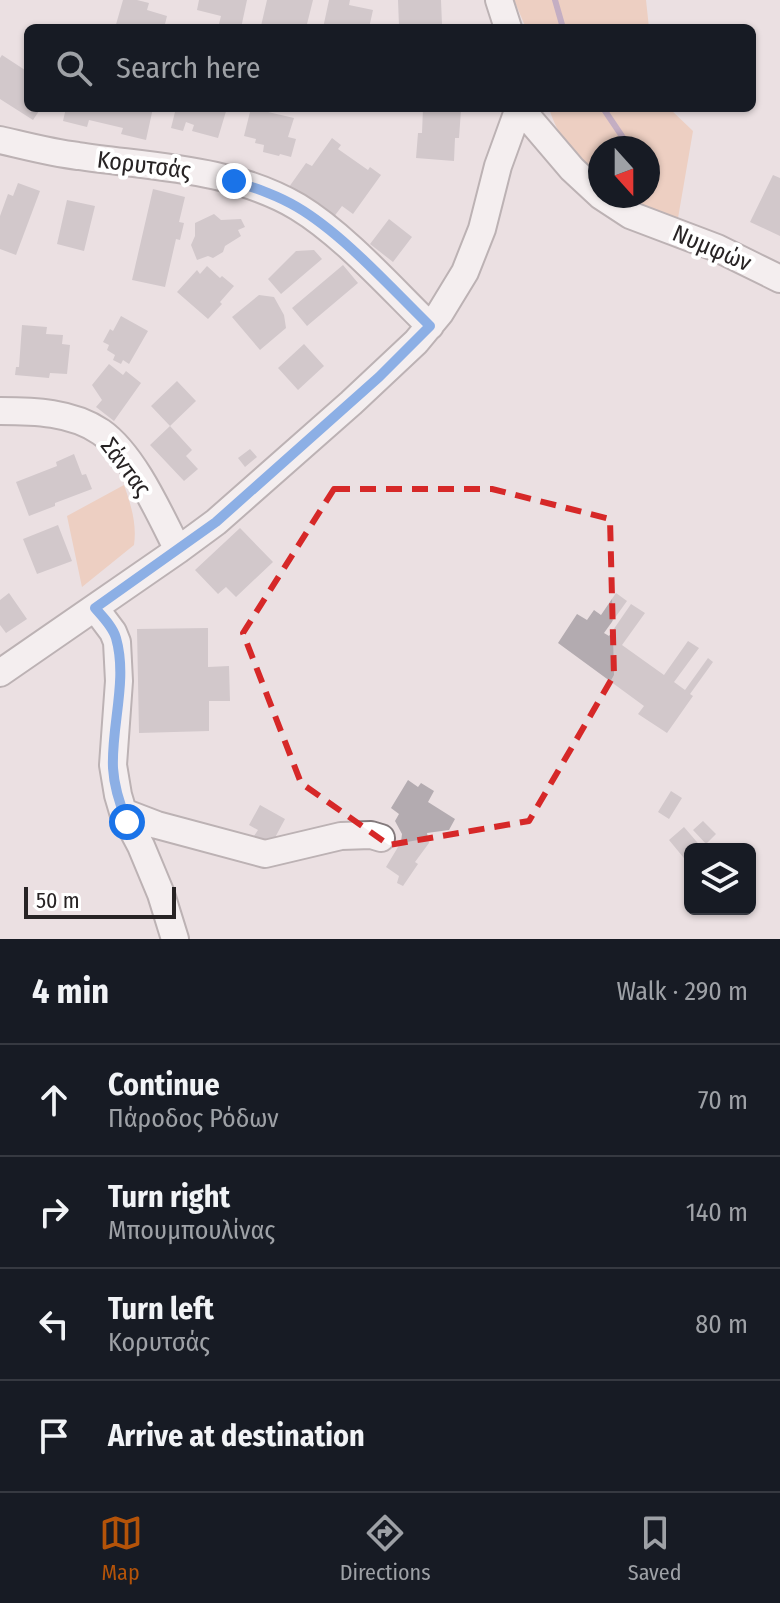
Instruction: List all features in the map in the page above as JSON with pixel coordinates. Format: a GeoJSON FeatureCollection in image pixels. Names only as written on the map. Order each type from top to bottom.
{"type":"FeatureCollection","features":[{"type":"Feature","properties":{"kind":"street"},"geometry":{"type":"LineString","coordinates":[[499,0],[507,24]]}},
{"type":"Feature","properties":{"kind":"street"},"geometry":{"type":"LineString","coordinates":[[0,673],[216,522],[409,349],[430,326],[460,283],[482,229],[498,166],[518,112]]}},
{"type":"Feature","properties":{"kind":"street","name":"Νυμφών"},"geometry":{"type":"LineString","coordinates":[[523,112],[588,184]]}},
{"type":"Feature","properties":{"kind":"street","name":"Κορυτσάς"},"geometry":{"type":"LineString","coordinates":[[0,140],[74,156],[204,173],[276,196],[329,230],[430,326]]}},
{"type":"Feature","properties":{"kind":"street","name":"Νυμφών"},"geometry":{"type":"LineString","coordinates":[[619,208],[630,215],[717,248],[780,279]]}},
{"type":"Feature","properties":{"kind":"street","name":"Σάντας"},"geometry":{"type":"LineString","coordinates":[[0,411],[50,413],[77,420],[100,431],[130,464],[178,550]]}},
{"type":"Feature","properties":{"kind":"street"},"geometry":{"type":"LineString","coordinates":[[95,608],[117,642],[119,681],[113,774],[123,812],[152,871],[175,939]]}},
{"type":"Feature","properties":{"kind":"street"},"geometry":{"type":"LineString","coordinates":[[123,812],[157,825],[265,854],[341,836],[371,835],[381,838]]}},
{"type":"Feature","properties":{"kind":"highlighted area"},"geometry":{"type":"Polygon","coordinates":[[[334,489],[492,489],[610,519],[614,675],[529,821],[389,845],[301,783],[243,633],[334,489]]]}},
{"type":"Feature","properties":{"kind":"shaded area"},"geometry":{"type":"Polygon","coordinates":[[[514,0],[646,0],[649,24],[524,24],[514,0]]]}},
{"type":"Feature","properties":{"kind":"shaded area"},"geometry":{"type":"Polygon","coordinates":[[[551,112],[673,112],[693,131],[678,218],[643,208],[660,208],[660,136],[588,136],[588,168],[569,147],[551,112]]]}},
{"type":"Feature","properties":{"kind":"shaded area"},"geometry":{"type":"Polygon","coordinates":[[[124,485],[134,522],[134,545],[82,587],[67,516],[124,485]]]}},
{"type":"Feature","properties":{"kind":"building"},"geometry":{"type":"Polygon","coordinates":[[[123,0],[149,3],[147,10],[167,16],[165,24],[116,24],[123,0]]]}},
{"type":"Feature","properties":{"kind":"building"},"geometry":{"type":"Polygon","coordinates":[[[199,0],[247,0],[242,24],[219,24],[221,16],[197,10],[199,0]]]}},
{"type":"Feature","properties":{"kind":"building"},"geometry":{"type":"Polygon","coordinates":[[[267,0],[313,0],[307,24],[261,24],[267,0]]]}},
{"type":"Feature","properties":{"kind":"building"},"geometry":{"type":"Polygon","coordinates":[[[329,0],[350,0],[349,5],[373,10],[370,24],[324,24],[329,0]]]}},
{"type":"Feature","properties":{"kind":"building"},"geometry":{"type":"Polygon","coordinates":[[[398,0],[441,0],[442,24],[399,24],[398,0]]]}},
{"type":"Feature","properties":{"kind":"building"},"geometry":{"type":"Polygon","coordinates":[[[2,55],[24,69],[24,112],[38,112],[33,120],[0,99],[2,55]]]}},
{"type":"Feature","properties":{"kind":"building"},"geometry":{"type":"Polygon","coordinates":[[[65,112],[152,112],[146,140],[121,134],[123,128],[89,120],[87,127],[63,121],[65,112]]]}},
{"type":"Feature","properties":{"kind":"building"},"geometry":{"type":"Polygon","coordinates":[[[175,112],[226,112],[218,138],[192,131],[194,125],[186,122],[183,131],[171,128],[175,112]]]}},
{"type":"Feature","properties":{"kind":"building"},"geometry":{"type":"Polygon","coordinates":[[[250,112],[268,112],[294,118],[288,137],[296,139],[291,157],[263,152],[264,145],[244,136],[250,112]]]}},
{"type":"Feature","properties":{"kind":"building"},"geometry":{"type":"Polygon","coordinates":[[[423,112],[461,112],[454,161],[416,158],[418,133],[422,133],[423,112]]]}},
{"type":"Feature","properties":{"kind":"building"},"geometry":{"type":"Polygon","coordinates":[[[332,138],[341,145],[338,149],[368,170],[370,167],[381,175],[353,214],[342,206],[333,218],[289,187],[306,163],[312,166],[332,138]]]}},
{"type":"Feature","properties":{"kind":"building"},"geometry":{"type":"Polygon","coordinates":[[[773,175],[780,178],[780,236],[750,222],[773,175]]]}},
{"type":"Feature","properties":{"kind":"building"},"geometry":{"type":"Polygon","coordinates":[[[18,183],[40,191],[16,255],[0,249],[0,216],[8,194],[13,196],[18,183]]]}},
{"type":"Feature","properties":{"kind":"building"},"geometry":{"type":"Polygon","coordinates":[[[153,189],[185,197],[179,222],[184,223],[180,240],[176,239],[165,287],[132,280],[153,189]]]}},
{"type":"Feature","properties":{"kind":"building"},"geometry":{"type":"Polygon","coordinates":[[[67,200],[95,206],[84,251],[57,244],[67,200]]]}},
{"type":"Feature","properties":{"kind":"building"},"geometry":{"type":"Polygon","coordinates":[[[214,214],[221,220],[241,219],[245,227],[238,230],[241,236],[225,246],[223,252],[213,258],[208,256],[197,260],[191,245],[195,223],[214,214]]]}},
{"type":"Feature","properties":{"kind":"building"},"geometry":{"type":"Polygon","coordinates":[[[389,219],[412,237],[393,262],[370,244],[389,219]]]}},
{"type":"Feature","properties":{"kind":"building"},"geometry":{"type":"Polygon","coordinates":[[[314,250],[322,259],[281,294],[268,279],[296,251],[314,250]]]}},
{"type":"Feature","properties":{"kind":"building"},"geometry":{"type":"Polygon","coordinates":[[[343,265],[358,283],[307,326],[292,308],[343,265]]]}},
{"type":"Feature","properties":{"kind":"building"},"geometry":{"type":"Polygon","coordinates":[[[207,266],[234,286],[208,319],[177,292],[197,270],[200,274],[207,266]]]}},
{"type":"Feature","properties":{"kind":"building"},"geometry":{"type":"Polygon","coordinates":[[[259,295],[274,297],[284,315],[286,328],[260,350],[232,317],[259,295]]]}},
{"type":"Feature","properties":{"kind":"building"},"geometry":{"type":"Polygon","coordinates":[[[121,316],[148,331],[129,364],[123,360],[121,364],[113,360],[115,355],[107,350],[109,345],[103,342],[121,316]]]}},
{"type":"Feature","properties":{"kind":"building"},"geometry":{"type":"Polygon","coordinates":[[[22,325],[47,327],[46,334],[63,335],[62,344],[70,345],[67,374],[50,373],[49,378],[15,375],[16,367],[19,367],[22,325]]]}},
{"type":"Feature","properties":{"kind":"building"},"geometry":{"type":"Polygon","coordinates":[[[304,344],[324,366],[298,390],[278,368],[304,344]]]}},
{"type":"Feature","properties":{"kind":"building"},"geometry":{"type":"Polygon","coordinates":[[[109,364],[123,375],[126,371],[141,383],[114,421],[96,407],[102,400],[92,385],[109,364]]]}},
{"type":"Feature","properties":{"kind":"building"},"geometry":{"type":"Polygon","coordinates":[[[177,381],[196,401],[170,426],[151,406],[177,381]]]}},
{"type":"Feature","properties":{"kind":"building"},"geometry":{"type":"Polygon","coordinates":[[[170,426],[192,450],[186,456],[198,469],[184,481],[150,445],[170,426]]]}},
{"type":"Feature","properties":{"kind":"building"},"geometry":{"type":"Polygon","coordinates":[[[250,449],[257,457],[245,467],[238,458],[250,449]]]}},
{"type":"Feature","properties":{"kind":"building"},"geometry":{"type":"Polygon","coordinates":[[[74,454],[82,475],[86,474],[92,489],[29,516],[16,482],[57,466],[56,462],[74,454]]]}},
{"type":"Feature","properties":{"kind":"building"},"geometry":{"type":"Polygon","coordinates":[[[58,525],[72,561],[37,574],[23,539],[58,525]]]}},
{"type":"Feature","properties":{"kind":"building"},"geometry":{"type":"Polygon","coordinates":[[[240,528],[273,562],[236,597],[226,587],[218,594],[195,570],[240,528]]]}},
{"type":"Feature","properties":{"kind":"building"},"geometry":{"type":"Polygon","coordinates":[[[9,593],[27,619],[6,633],[0,625],[0,600],[9,593]]]}},
{"type":"Feature","properties":{"kind":"building"},"geometry":{"type":"Polygon","coordinates":[[[616,593],[627,601],[604,633],[609,636],[631,604],[645,613],[622,645],[664,675],[688,641],[699,648],[674,682],[685,690],[708,658],[713,662],[667,733],[638,714],[644,706],[558,643],[577,614],[587,620],[594,610],[601,615],[616,593]]]}},
{"type":"Feature","properties":{"kind":"building"},"geometry":{"type":"Polygon","coordinates":[[[208,628],[208,667],[229,666],[230,701],[209,701],[209,731],[139,733],[137,629],[208,628]]]}},
{"type":"Feature","properties":{"kind":"building"},"geometry":{"type":"Polygon","coordinates":[[[408,780],[418,787],[421,783],[434,791],[428,802],[455,819],[449,830],[427,833],[429,843],[403,886],[397,883],[399,876],[386,867],[401,842],[402,834],[395,821],[399,814],[391,808],[408,780]]]}},
{"type":"Feature","properties":{"kind":"building"},"geometry":{"type":"Polygon","coordinates":[[[671,791],[682,798],[669,819],[658,812],[671,791]]]}},
{"type":"Feature","properties":{"kind":"building"},"geometry":{"type":"Polygon","coordinates":[[[260,805],[285,819],[271,845],[254,836],[258,830],[249,825],[260,805]]]}},
{"type":"Feature","properties":{"kind":"building"},"geometry":{"type":"Polygon","coordinates":[[[703,821],[716,834],[705,843],[693,830],[703,821]]]}},
{"type":"Feature","properties":{"kind":"building"},"geometry":{"type":"Polygon","coordinates":[[[684,827],[698,843],[684,843],[684,858],[669,840],[684,827]]]}},
{"type":"Feature","properties":{"kind":"waterway"},"geometry":{"type":"LineString","coordinates":[[555,0],[562,24]]}},
{"type":"Feature","properties":{"kind":"waterway"},"geometry":{"type":"LineString","coordinates":[[606,112],[622,136]]}},
{"type":"Feature","properties":{"kind":"route"},"geometry":{"type":"LineString","coordinates":[[127,822],[113,769],[119,681],[117,642],[95,608],[216,522],[379,377],[430,326],[320,223],[288,202],[234,181]]}}]}
